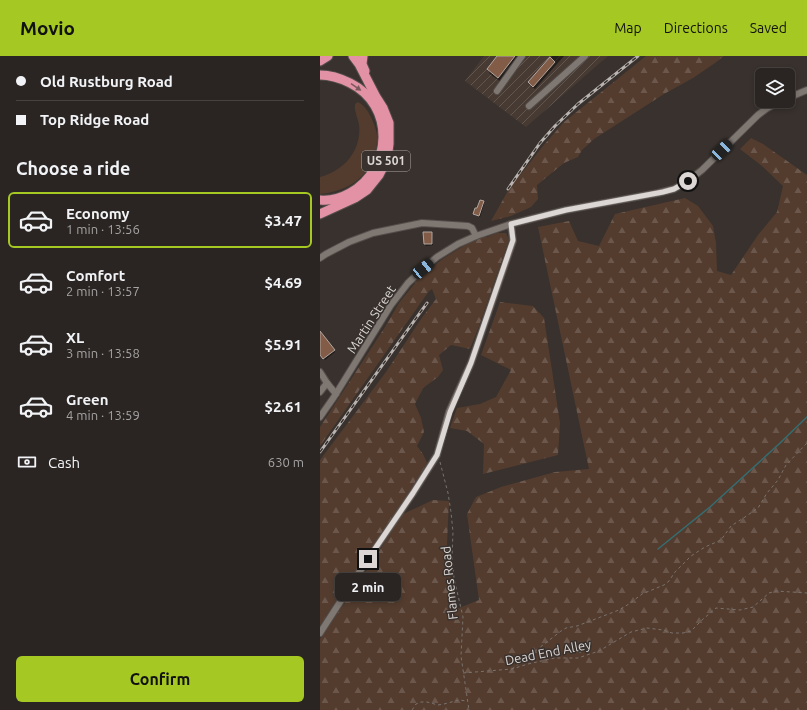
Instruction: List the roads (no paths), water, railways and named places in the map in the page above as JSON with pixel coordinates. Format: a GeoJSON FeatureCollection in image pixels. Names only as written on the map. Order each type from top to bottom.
{"type":"FeatureCollection","features":[{"type":"Feature","properties":{"kind":"highway"},"geometry":{"type":"LineString","coordinates":[[320,61],[328,56]]}},
{"type":"Feature","properties":{"kind":"highway"},"geometry":{"type":"LineString","coordinates":[[353,56],[368,80]]}},
{"type":"Feature","properties":{"kind":"highway","name":"US 501"},"geometry":{"type":"LineString","coordinates":[[320,214],[355,198],[367,190],[387,159],[389,123],[368,80],[362,64],[364,56]]}},
{"type":"Feature","properties":{"kind":"highway"},"geometry":{"type":"LineString","coordinates":[[320,76],[332,76],[343,80],[357,87],[369,98],[380,115],[383,146],[378,164],[369,178],[358,188],[344,196],[320,200]]}},
{"type":"Feature","properties":{"kind":"street"},"geometry":{"type":"LineString","coordinates":[[497,91],[522,56]]}},
{"type":"Feature","properties":{"kind":"street"},"geometry":{"type":"LineString","coordinates":[[529,106],[585,56]]}},
{"type":"Feature","properties":{"kind":"street"},"geometry":{"type":"LineString","coordinates":[[795,95],[807,90]]}},
{"type":"Feature","properties":{"kind":"street","name":"Martin Street"},"geometry":{"type":"LineString","coordinates":[[320,417],[336,394],[390,305],[408,283],[437,257],[458,244],[511,224],[566,210],[658,194],[674,189],[702,170],[758,115],[768,108]]}},
{"type":"Feature","properties":{"kind":"street"},"geometry":{"type":"LineString","coordinates":[[320,258],[373,232],[422,223],[468,226],[472,228],[476,236]]}},
{"type":"Feature","properties":{"kind":"street"},"geometry":{"type":"LineString","coordinates":[[320,633],[437,455],[450,412],[471,363],[513,240],[511,224]]}},
{"type":"Feature","properties":{"kind":"street"},"geometry":{"type":"LineString","coordinates":[[320,372],[336,394]]}},
{"type":"Feature","properties":{"kind":"street"},"geometry":{"type":"LineString","coordinates":[[320,392],[327,383]]}},
{"type":"Feature","properties":{"kind":"waterway"},"geometry":{"type":"LineString","coordinates":[[658,549],[710,507],[807,417]]}},
{"type":"Feature","properties":{"kind":"railway"},"geometry":{"type":"LineString","coordinates":[[508,189],[540,143],[555,126],[578,104],[638,56]]}},
{"type":"Feature","properties":{"kind":"railway"},"geometry":{"type":"LineString","coordinates":[[320,452],[427,303]]}}]}
